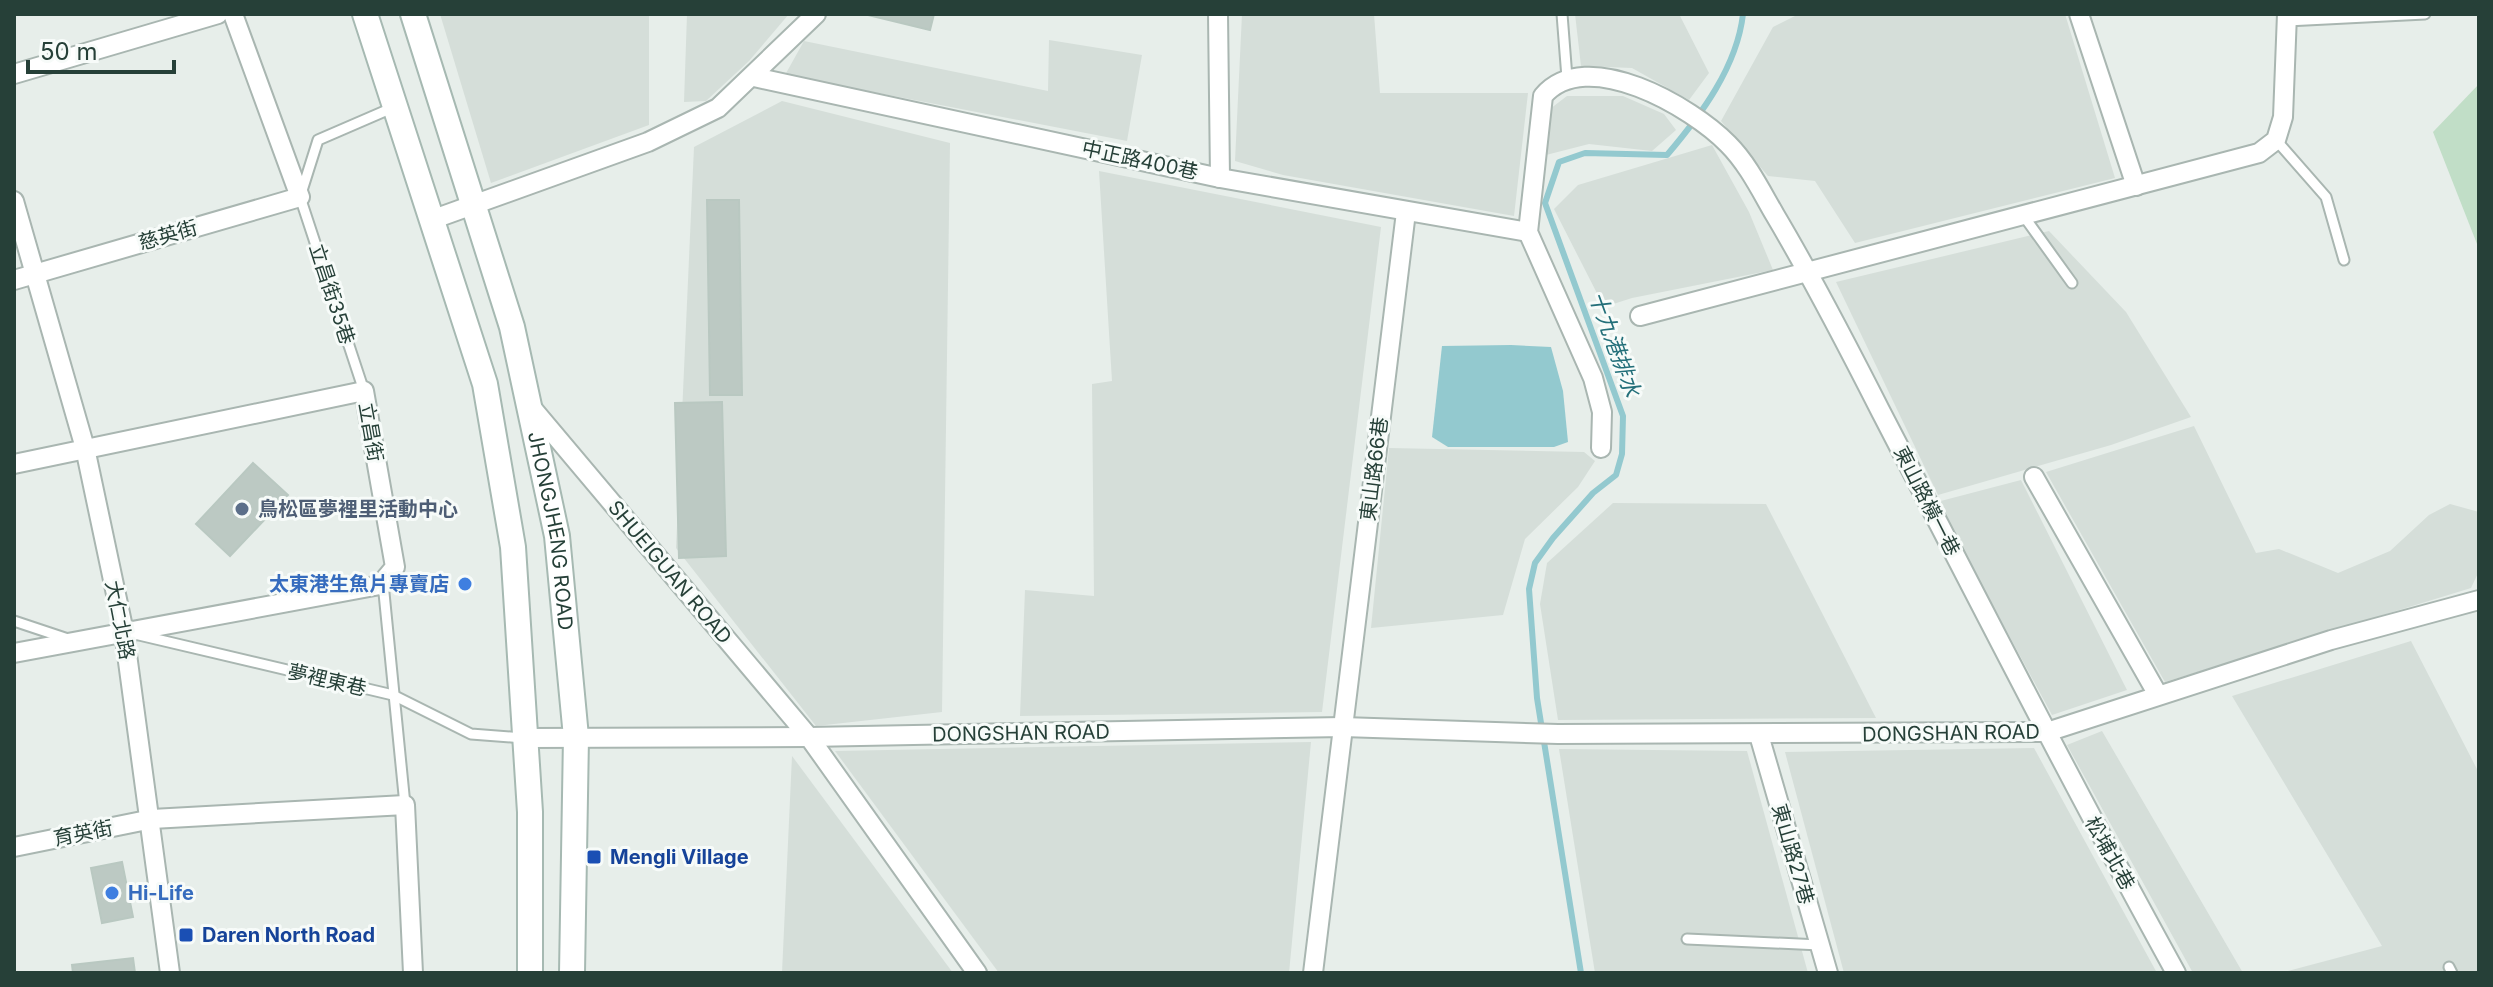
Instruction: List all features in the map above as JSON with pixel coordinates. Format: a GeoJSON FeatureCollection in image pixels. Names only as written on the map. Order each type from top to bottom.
{"type":"FeatureCollection","features":[{"type":"Feature","properties":{"kind":"main road","name":"JHONGJHENG ROAD"},"geometry":{"type":"LineString","coordinates":[[365,14],[485,384],[513,547],[530,812],[530,973]]}},
{"type":"Feature","properties":{"kind":"main road","name":"JHONGJHENG ROAD"},"geometry":{"type":"LineString","coordinates":[[413,14],[512,327],[532,408],[557,536],[576,737],[572,973]]}},
{"type":"Feature","properties":{"kind":"street"},"geometry":{"type":"LineString","coordinates":[[14,74],[177,18],[218,14]]}},
{"type":"Feature","properties":{"kind":"street"},"geometry":{"type":"LineString","coordinates":[[233,14],[300,197]]}},
{"type":"Feature","properties":{"kind":"street"},"geometry":{"type":"LineString","coordinates":[[431,220],[648,142],[718,108],[754,77],[816,14]]}},
{"type":"Feature","properties":{"kind":"street"},"geometry":{"type":"LineString","coordinates":[[1218,14],[1220,178]]}},
{"type":"Feature","properties":{"kind":"street"},"geometry":{"type":"LineString","coordinates":[[2079,14],[2136,186]]}},
{"type":"Feature","properties":{"kind":"street"},"geometry":{"type":"LineString","coordinates":[[1640,316],[2259,153],[2276,140],[2283,117],[2287,18]]}},
{"type":"Feature","properties":{"kind":"street","name":"中正路400巷"},"geometry":{"type":"LineString","coordinates":[[754,77],[1220,178],[1528,232]]}},
{"type":"Feature","properties":{"kind":"street"},"geometry":{"type":"LineString","coordinates":[[1567,78],[1553,84],[1543,96],[1528,232],[1593,378],[1602,412],[1601,448]]}},
{"type":"Feature","properties":{"kind":"street","name":"東山路橫一巷"},"geometry":{"type":"LineString","coordinates":[[1567,78],[1625,81],[1654,91],[1728,143],[1750,173],[1808,270],[2047,732]]}},
{"type":"Feature","properties":{"kind":"street","name":"慈英街"},"geometry":{"type":"LineString","coordinates":[[14,280],[300,197]]}},
{"type":"Feature","properties":{"kind":"street","name":"大仁北路"},"geometry":{"type":"LineString","coordinates":[[14,201],[85,448],[124,632],[152,819],[170,973]]}},
{"type":"Feature","properties":{"kind":"street","name":"東山路66巷"},"geometry":{"type":"LineString","coordinates":[[1313,973],[1406,212]]}},
{"type":"Feature","properties":{"kind":"street","name":"立昌街"},"geometry":{"type":"LineString","coordinates":[[14,464],[364,391],[395,564],[392,575],[383,583]]}},
{"type":"Feature","properties":{"kind":"street","name":"SHUEIGUAN ROAD"},"geometry":{"type":"LineString","coordinates":[[532,408],[809,737],[977,973]]}},
{"type":"Feature","properties":{"kind":"street"},"geometry":{"type":"LineString","coordinates":[[2034,477],[2158,695]]}},
{"type":"Feature","properties":{"kind":"street"},"geometry":{"type":"LineString","coordinates":[[14,653],[383,583]]}},
{"type":"Feature","properties":{"kind":"street","name":"DONGSHAN ROAD"},"geometry":{"type":"LineString","coordinates":[[525,738],[809,737],[1343,727],[1558,734],[2047,732],[2331,640],[2479,600]]}},
{"type":"Feature","properties":{"kind":"street","name":"松埔北巷"},"geometry":{"type":"LineString","coordinates":[[2047,732],[2176,973]]}},
{"type":"Feature","properties":{"kind":"street","name":"東山路27巷"},"geometry":{"type":"LineString","coordinates":[[1759,735],[1828,973]]}},
{"type":"Feature","properties":{"kind":"street"},"geometry":{"type":"LineString","coordinates":[[152,819],[405,805],[413,973]]}},
{"type":"Feature","properties":{"kind":"street","name":"育英街"},"geometry":{"type":"LineString","coordinates":[[14,847],[152,819]]}},
{"type":"Feature","properties":{"kind":"lane"},"geometry":{"type":"LineString","coordinates":[[1562,14],[1567,78]]}},
{"type":"Feature","properties":{"kind":"lane"},"geometry":{"type":"LineString","coordinates":[[2287,18],[2425,14]]}},
{"type":"Feature","properties":{"kind":"lane"},"geometry":{"type":"LineString","coordinates":[[300,197],[318,140],[394,107]]}},
{"type":"Feature","properties":{"kind":"lane"},"geometry":{"type":"LineString","coordinates":[[2276,140],[2326,197],[2344,260]]}},
{"type":"Feature","properties":{"kind":"lane","name":"立昌街35巷"},"geometry":{"type":"LineString","coordinates":[[300,197],[364,391]]}},
{"type":"Feature","properties":{"kind":"lane"},"geometry":{"type":"LineString","coordinates":[[2023,215],[2072,283]]}},
{"type":"Feature","properties":{"kind":"lane"},"geometry":{"type":"LineString","coordinates":[[383,583],[405,805]]}},
{"type":"Feature","properties":{"kind":"lane"},"geometry":{"type":"LineString","coordinates":[[14,621],[78,642]]}},
{"type":"Feature","properties":{"kind":"lane","name":"夢裡東巷"},"geometry":{"type":"LineString","coordinates":[[124,632],[393,695],[471,734],[525,738]]}},
{"type":"Feature","properties":{"kind":"lane"},"geometry":{"type":"LineString","coordinates":[[1687,939],[1820,945]]}},
{"type":"Feature","properties":{"kind":"shaded area"},"geometry":{"type":"Polygon","coordinates":[[[440,14],[649,14],[649,125],[491,183],[440,14]]]}},
{"type":"Feature","properties":{"kind":"shaded area"},"geometry":{"type":"Polygon","coordinates":[[[687,14],[789,14],[749,61],[706,101],[684,102],[687,14]]]}},
{"type":"Feature","properties":{"kind":"shaded area"},"geometry":{"type":"Polygon","coordinates":[[[1242,14],[1374,14],[1380,93],[1528,93],[1514,216],[1283,175],[1235,161],[1242,14]]]}},
{"type":"Feature","properties":{"kind":"shaded area"},"geometry":{"type":"Polygon","coordinates":[[[1575,14],[1679,14],[1709,73],[1689,100],[1632,68],[1581,66],[1575,14]]]}},
{"type":"Feature","properties":{"kind":"shaded area"},"geometry":{"type":"Polygon","coordinates":[[[1799,14],[2065,14],[2115,178],[1855,243],[1815,181],[1768,176],[1721,121],[1773,27],[1799,14]]]}},
{"type":"Feature","properties":{"kind":"shaded area"},"geometry":{"type":"Polygon","coordinates":[[[1049,40],[1142,55],[1127,141],[785,75],[804,41],[1048,91],[1049,40]]]}},
{"type":"Feature","properties":{"kind":"shaded area"},"geometry":{"type":"Polygon","coordinates":[[[1567,96],[1623,96],[1664,114],[1676,130],[1652,151],[1589,144],[1546,155],[1550,109],[1567,96]]]}},
{"type":"Feature","properties":{"kind":"shaded area"},"geometry":{"type":"Polygon","coordinates":[[[782,101],[950,143],[942,712],[816,726],[676,548],[694,147],[782,101]]]}},
{"type":"Feature","properties":{"kind":"shaded area"},"geometry":{"type":"Polygon","coordinates":[[[1712,145],[1749,212],[1773,270],[1632,298],[1604,307],[1554,209],[1578,185],[1712,145]]]}},
{"type":"Feature","properties":{"kind":"shaded area"},"geometry":{"type":"Polygon","coordinates":[[[1099,171],[1381,227],[1322,712],[1020,716],[1025,590],[1094,596],[1092,384],[1112,381],[1099,171]]]}},
{"type":"Feature","properties":{"kind":"shaded area"},"geometry":{"type":"Polygon","coordinates":[[[2049,231],[2126,312],[2191,417],[2111,445],[1938,495],[1836,282],[2049,231]]]}},
{"type":"Feature","properties":{"kind":"shaded area"},"geometry":{"type":"Polygon","coordinates":[[[2194,426],[2256,553],[2279,549],[2338,573],[2390,551],[2429,515],[2450,504],[2479,512],[2479,571],[2471,588],[2165,682],[2046,472],[2194,426]]]}},
{"type":"Feature","properties":{"kind":"shaded area"},"geometry":{"type":"Polygon","coordinates":[[[1389,448],[1584,452],[1595,461],[1578,487],[1525,539],[1503,615],[1371,628],[1389,448]]]}},
{"type":"Feature","properties":{"kind":"shaded area"},"geometry":{"type":"Polygon","coordinates":[[[2021,480],[2127,690],[2052,715],[1937,502],[2021,480]]]}},
{"type":"Feature","properties":{"kind":"shaded area"},"geometry":{"type":"Polygon","coordinates":[[[1613,503],[1766,504],[1876,718],[1558,720],[1540,604],[1547,563],[1613,503]]]}},
{"type":"Feature","properties":{"kind":"shaded area"},"geometry":{"type":"Polygon","coordinates":[[[2411,641],[2479,773],[2479,973],[2280,973],[2382,946],[2232,696],[2411,641]]]}},
{"type":"Feature","properties":{"kind":"shaded area"},"geometry":{"type":"Polygon","coordinates":[[[2102,731],[2243,973],[2193,973],[2067,745],[2102,731]]]}},
{"type":"Feature","properties":{"kind":"shaded area"},"geometry":{"type":"Polygon","coordinates":[[[1311,742],[1289,973],[999,973],[835,751],[1311,742]]]}},
{"type":"Feature","properties":{"kind":"shaded area"},"geometry":{"type":"Polygon","coordinates":[[[2034,748],[2157,973],[1844,973],[1785,752],[2034,748]]]}},
{"type":"Feature","properties":{"kind":"shaded area"},"geometry":{"type":"Polygon","coordinates":[[[1559,749],[1747,751],[1808,973],[1595,973],[1559,749]]]}},
{"type":"Feature","properties":{"kind":"shaded area"},"geometry":{"type":"Polygon","coordinates":[[[792,756],[953,973],[782,973],[792,756]]]}},
{"type":"Feature","properties":{"kind":"green space"},"geometry":{"type":"Polygon","coordinates":[[[2479,84],[2479,249],[2433,132],[2479,84]]]}},
{"type":"Feature","properties":{"kind":"water"},"geometry":{"type":"Polygon","coordinates":[[[1442,346],[1551,347],[1563,391],[1568,442],[1554,447],[1448,447],[1432,437],[1442,346]]]}},
{"type":"Feature","properties":{"kind":"building"},"geometry":{"type":"Polygon","coordinates":[[[864,14],[934,14],[930,30],[864,14]]]}},
{"type":"Feature","properties":{"kind":"building"},"geometry":{"type":"Polygon","coordinates":[[[707,200],[739,200],[742,395],[710,395],[707,200]]]}},
{"type":"Feature","properties":{"kind":"building"},"geometry":{"type":"Polygon","coordinates":[[[722,402],[726,556],[679,558],[675,403],[722,402]]]}},
{"type":"Feature","properties":{"kind":"building","name":"鳥松區夢裡里活動中心"},"geometry":{"type":"Polygon","coordinates":[[[253,463],[288,495],[230,556],[196,524],[253,463]]]}},
{"type":"Feature","properties":{"kind":"building","name":"Hi-Life"},"geometry":{"type":"Polygon","coordinates":[[[122,862],[133,917],[102,923],[91,868],[122,862]]]}},
{"type":"Feature","properties":{"kind":"building"},"geometry":{"type":"Polygon","coordinates":[[[133,958],[135,973],[73,973],[72,965],[133,958]]]}},
{"type":"Feature","properties":{"kind":"waterway","name":"十九港排水"},"geometry":{"type":"LineString","coordinates":[[1581,973],[1537,698],[1529,589],[1535,563],[1553,538],[1593,493],[1616,475],[1622,454],[1623,416],[1545,203],[1559,162],[1585,153],[1667,155],[1716,89],[1733,53],[1743,14]]}},
{"type":"Feature","properties":{"kind":"place","name":"鳥松區夢裡里活動中心"},"geometry":{"type":"Point","coordinates":[242,509]}},
{"type":"Feature","properties":{"kind":"place","name":"太東港生魚片專賣店"},"geometry":{"type":"Point","coordinates":[465,584]}},
{"type":"Feature","properties":{"kind":"place","name":"Mengli Village"},"geometry":{"type":"Point","coordinates":[594,857]}},
{"type":"Feature","properties":{"kind":"place","name":"Hi-Life"},"geometry":{"type":"Point","coordinates":[112,893]}},
{"type":"Feature","properties":{"kind":"place","name":"Daren North Road"},"geometry":{"type":"Point","coordinates":[186,935]}}]}
